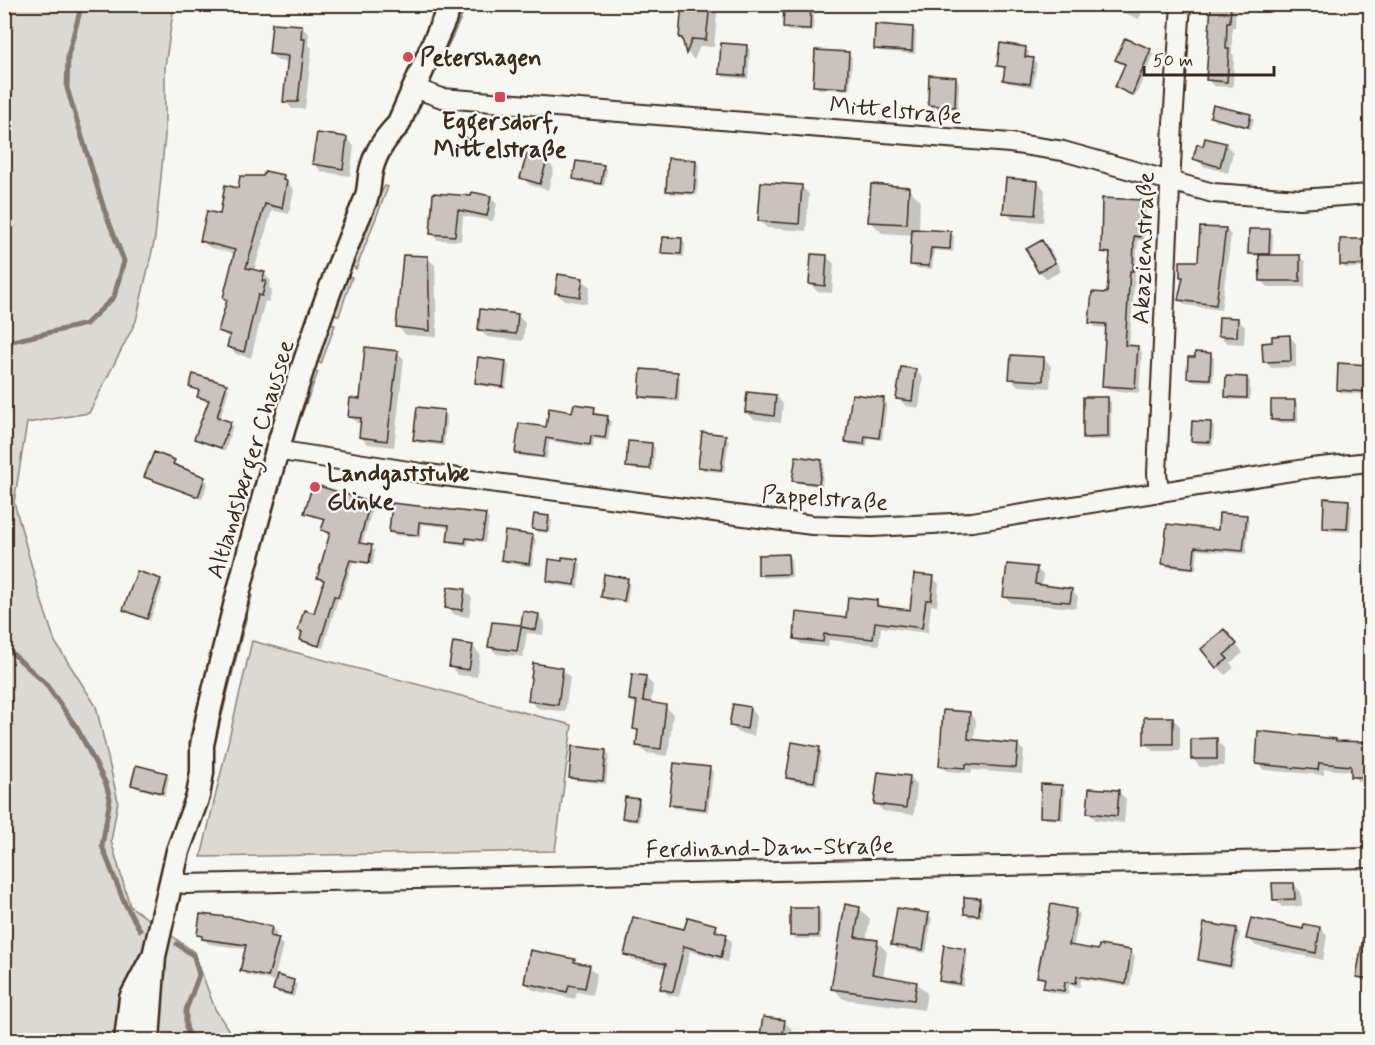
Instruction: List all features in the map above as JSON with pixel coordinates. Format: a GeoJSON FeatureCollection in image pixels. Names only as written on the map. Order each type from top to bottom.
{"type":"FeatureCollection","features":[{"type":"Feature","properties":{"kind":"main road","name":"Altlandsberger Chaussee"},"geometry":{"type":"LineString","coordinates":[[148,1041],[154,956],[178,851],[198,796],[202,772],[202,745],[237,593],[276,450],[343,257],[368,194],[391,163],[397,144],[398,125],[451,4]]}},
{"type":"Feature","properties":{"kind":"main road","name":"Altlandsberger Chaussee"},"geometry":{"type":"LineString","coordinates":[[126,1041],[131,998],[141,974],[154,956]]}},
{"type":"Feature","properties":{"kind":"street","name":"Akazienstraße"},"geometry":{"type":"LineString","coordinates":[[1159,494],[1157,473],[1170,181],[1181,4]]}},
{"type":"Feature","properties":{"kind":"street","name":"Mittelstraße"},"geometry":{"type":"LineString","coordinates":[[414,88],[442,98],[1010,143],[1063,151],[1213,193],[1300,199],[1371,194]]}},
{"type":"Feature","properties":{"kind":"street","name":"Pappelstraße"},"geometry":{"type":"LineString","coordinates":[[276,450],[313,458],[421,473],[840,527],[933,526],[972,522],[1311,468],[1371,462]]}},
{"type":"Feature","properties":{"kind":"street","name":"Ferdinand-Dam-Straße"},"geometry":{"type":"LineString","coordinates":[[171,880],[185,884],[376,881],[1371,858]]}},
{"type":"Feature","properties":{"kind":"shaded area"},"geometry":{"type":"Polygon","coordinates":[[[5,5],[174,5],[165,67],[165,135],[155,238],[136,321],[89,413],[27,423],[14,502],[55,642],[96,706],[118,801],[111,841],[130,906],[194,952],[215,1009],[235,1040],[5,1040],[5,5]]]}},
{"type":"Feature","properties":{"kind":"shaded area"},"geometry":{"type":"Polygon","coordinates":[[[462,5],[467,5],[448,46],[437,59],[462,5]]]}},
{"type":"Feature","properties":{"kind":"shaded area"},"geometry":{"type":"Polygon","coordinates":[[[385,186],[388,187],[356,269],[350,264],[372,209],[385,186]]]}},
{"type":"Feature","properties":{"kind":"shaded area"},"geometry":{"type":"Polygon","coordinates":[[[345,277],[352,277],[339,316],[333,313],[345,277]]]}},
{"type":"Feature","properties":{"kind":"shaded area"},"geometry":{"type":"Polygon","coordinates":[[[328,325],[335,325],[321,364],[316,359],[328,325]]]}},
{"type":"Feature","properties":{"kind":"shaded area"},"geometry":{"type":"Polygon","coordinates":[[[312,372],[318,372],[297,427],[294,427],[312,372]]]}},
{"type":"Feature","properties":{"kind":"shaded area"},"geometry":{"type":"Polygon","coordinates":[[[252,595],[214,747],[212,745],[246,596],[252,595]]]}},
{"type":"Feature","properties":{"kind":"shaded area"},"geometry":{"type":"Polygon","coordinates":[[[223,602],[225,604],[195,735],[190,736],[223,602]]]}},
{"type":"Feature","properties":{"kind":"shaded area"},"geometry":{"type":"Polygon","coordinates":[[[252,641],[572,725],[555,851],[201,857],[252,641]]]}},
{"type":"Feature","properties":{"kind":"building"},"geometry":{"type":"Polygon","coordinates":[[[682,4],[710,4],[706,40],[692,39],[686,54],[682,38],[679,38],[682,4]]]}},
{"type":"Feature","properties":{"kind":"building"},"geometry":{"type":"Polygon","coordinates":[[[784,4],[811,4],[810,29],[783,28],[784,4]]]}},
{"type":"Feature","properties":{"kind":"building"},"geometry":{"type":"Polygon","coordinates":[[[1211,4],[1231,4],[1230,22],[1227,22],[1226,49],[1229,49],[1227,82],[1206,80],[1211,4]]]}},
{"type":"Feature","properties":{"kind":"building"},"geometry":{"type":"Polygon","coordinates":[[[272,23],[302,25],[301,39],[305,39],[298,102],[283,102],[288,56],[269,54],[272,23]]]}},
{"type":"Feature","properties":{"kind":"building"},"geometry":{"type":"Polygon","coordinates":[[[875,24],[913,27],[912,51],[874,49],[875,24]]]}},
{"type":"Feature","properties":{"kind":"building"},"geometry":{"type":"Polygon","coordinates":[[[1125,38],[1151,49],[1132,95],[1115,87],[1125,64],[1115,60],[1125,38]]]}},
{"type":"Feature","properties":{"kind":"building"},"geometry":{"type":"Polygon","coordinates":[[[721,43],[747,45],[745,76],[719,74],[721,43]]]}},
{"type":"Feature","properties":{"kind":"building"},"geometry":{"type":"Polygon","coordinates":[[[1000,43],[1026,47],[1025,57],[1034,58],[1030,84],[1003,80],[1005,67],[997,66],[1000,43]]]}},
{"type":"Feature","properties":{"kind":"building"},"geometry":{"type":"Polygon","coordinates":[[[815,50],[849,52],[847,88],[813,86],[815,50]]]}},
{"type":"Feature","properties":{"kind":"building"},"geometry":{"type":"Polygon","coordinates":[[[929,75],[956,77],[955,107],[928,105],[929,75]]]}},
{"type":"Feature","properties":{"kind":"building"},"geometry":{"type":"Polygon","coordinates":[[[1213,105],[1251,114],[1248,127],[1210,117],[1213,105]]]}},
{"type":"Feature","properties":{"kind":"building"},"geometry":{"type":"Polygon","coordinates":[[[317,133],[347,137],[343,169],[312,164],[317,133]]]}},
{"type":"Feature","properties":{"kind":"building"},"geometry":{"type":"Polygon","coordinates":[[[1205,138],[1226,143],[1220,167],[1193,159],[1197,144],[1203,146],[1205,138]]]}},
{"type":"Feature","properties":{"kind":"building"},"geometry":{"type":"Polygon","coordinates":[[[527,154],[547,160],[540,184],[520,178],[527,154]]]}},
{"type":"Feature","properties":{"kind":"building"},"geometry":{"type":"Polygon","coordinates":[[[668,158],[696,160],[694,193],[666,191],[668,158]]]}},
{"type":"Feature","properties":{"kind":"building"},"geometry":{"type":"Polygon","coordinates":[[[576,161],[604,165],[601,184],[573,179],[576,161]]]}},
{"type":"Feature","properties":{"kind":"building"},"geometry":{"type":"Polygon","coordinates":[[[265,171],[284,175],[283,180],[287,181],[282,208],[265,204],[246,268],[265,272],[262,281],[266,281],[262,296],[258,295],[244,352],[227,347],[230,335],[218,331],[227,300],[223,298],[235,250],[200,241],[207,211],[220,214],[225,185],[238,188],[240,176],[263,176],[265,171]]]}},
{"type":"Feature","properties":{"kind":"building"},"geometry":{"type":"Polygon","coordinates":[[[1006,178],[1038,181],[1035,215],[1003,213],[1006,178]]]}},
{"type":"Feature","properties":{"kind":"building"},"geometry":{"type":"Polygon","coordinates":[[[761,182],[802,185],[799,224],[758,221],[761,182]]]}},
{"type":"Feature","properties":{"kind":"building"},"geometry":{"type":"Polygon","coordinates":[[[871,184],[909,187],[907,224],[868,222],[871,184]]]}},
{"type":"Feature","properties":{"kind":"building"},"geometry":{"type":"Polygon","coordinates":[[[472,192],[491,196],[487,216],[458,210],[455,236],[430,234],[433,193],[471,196],[472,192]]]}},
{"type":"Feature","properties":{"kind":"building"},"geometry":{"type":"Polygon","coordinates":[[[1102,198],[1142,200],[1140,237],[1134,236],[1133,271],[1130,271],[1125,345],[1138,346],[1135,388],[1102,386],[1106,324],[1089,323],[1092,292],[1107,293],[1110,253],[1101,252],[1102,198]]]}},
{"type":"Feature","properties":{"kind":"building"},"geometry":{"type":"Polygon","coordinates":[[[1200,227],[1226,228],[1216,305],[1178,300],[1183,277],[1180,277],[1180,261],[1198,261],[1200,227]]]}},
{"type":"Feature","properties":{"kind":"building"},"geometry":{"type":"Polygon","coordinates":[[[912,229],[951,231],[950,249],[931,248],[929,266],[910,265],[912,229]]]}},
{"type":"Feature","properties":{"kind":"building"},"geometry":{"type":"Polygon","coordinates":[[[1249,229],[1270,229],[1269,254],[1248,254],[1249,229]]]}},
{"type":"Feature","properties":{"kind":"building"},"geometry":{"type":"Polygon","coordinates":[[[663,237],[682,238],[681,254],[661,253],[663,237]]]}},
{"type":"Feature","properties":{"kind":"building"},"geometry":{"type":"Polygon","coordinates":[[[1340,239],[1367,239],[1367,265],[1340,265],[1340,239]]]}},
{"type":"Feature","properties":{"kind":"building"},"geometry":{"type":"Polygon","coordinates":[[[1042,240],[1055,263],[1038,272],[1026,249],[1042,240]]]}},
{"type":"Feature","properties":{"kind":"building"},"geometry":{"type":"Polygon","coordinates":[[[811,254],[827,255],[825,286],[809,284],[811,254]]]}},
{"type":"Feature","properties":{"kind":"building"},"geometry":{"type":"Polygon","coordinates":[[[403,255],[428,256],[430,331],[396,327],[403,255]]]}},
{"type":"Feature","properties":{"kind":"building"},"geometry":{"type":"Polygon","coordinates":[[[1259,255],[1300,255],[1300,281],[1260,281],[1259,255]]]}},
{"type":"Feature","properties":{"kind":"building"},"geometry":{"type":"Polygon","coordinates":[[[558,274],[583,278],[580,297],[555,293],[558,274]]]}},
{"type":"Feature","properties":{"kind":"building"},"geometry":{"type":"Polygon","coordinates":[[[480,309],[518,314],[516,334],[478,330],[480,309]]]}},
{"type":"Feature","properties":{"kind":"building"},"geometry":{"type":"Polygon","coordinates":[[[1219,317],[1238,318],[1237,337],[1218,336],[1219,317]]]}},
{"type":"Feature","properties":{"kind":"building"},"geometry":{"type":"Polygon","coordinates":[[[1290,335],[1291,361],[1263,362],[1262,343],[1272,342],[1272,336],[1290,335]]]}},
{"type":"Feature","properties":{"kind":"building"},"geometry":{"type":"Polygon","coordinates":[[[365,347],[398,351],[387,441],[359,437],[361,418],[348,417],[350,398],[360,399],[365,347]]]}},
{"type":"Feature","properties":{"kind":"building"},"geometry":{"type":"Polygon","coordinates":[[[1195,352],[1211,353],[1210,379],[1187,378],[1188,357],[1195,357],[1195,352]]]}},
{"type":"Feature","properties":{"kind":"building"},"geometry":{"type":"Polygon","coordinates":[[[1011,355],[1044,357],[1043,381],[1009,379],[1011,355]]]}},
{"type":"Feature","properties":{"kind":"building"},"geometry":{"type":"Polygon","coordinates":[[[478,357],[506,361],[503,387],[475,383],[478,357]]]}},
{"type":"Feature","properties":{"kind":"building"},"geometry":{"type":"Polygon","coordinates":[[[1338,363],[1370,365],[1369,392],[1337,390],[1338,363]]]}},
{"type":"Feature","properties":{"kind":"building"},"geometry":{"type":"Polygon","coordinates":[[[901,367],[916,369],[912,401],[896,399],[901,367]]]}},
{"type":"Feature","properties":{"kind":"building"},"geometry":{"type":"Polygon","coordinates":[[[641,369],[678,372],[676,399],[639,397],[641,369]]]}},
{"type":"Feature","properties":{"kind":"building"},"geometry":{"type":"Polygon","coordinates":[[[193,374],[227,384],[217,417],[231,422],[221,448],[194,439],[209,400],[197,397],[199,390],[189,387],[193,374]]]}},
{"type":"Feature","properties":{"kind":"building"},"geometry":{"type":"Polygon","coordinates":[[[1226,376],[1247,377],[1247,398],[1225,397],[1226,376]]]}},
{"type":"Feature","properties":{"kind":"building"},"geometry":{"type":"Polygon","coordinates":[[[747,392],[776,395],[774,416],[745,412],[747,392]]]}},
{"type":"Feature","properties":{"kind":"building"},"geometry":{"type":"Polygon","coordinates":[[[852,394],[884,398],[879,438],[865,436],[864,444],[845,442],[852,394]]]}},
{"type":"Feature","properties":{"kind":"building"},"geometry":{"type":"Polygon","coordinates":[[[1083,397],[1108,397],[1108,437],[1083,438],[1083,397]]]}},
{"type":"Feature","properties":{"kind":"building"},"geometry":{"type":"Polygon","coordinates":[[[1271,400],[1295,400],[1295,420],[1271,420],[1271,400]]]}},
{"type":"Feature","properties":{"kind":"building"},"geometry":{"type":"Polygon","coordinates":[[[574,404],[595,407],[594,414],[608,416],[605,438],[591,436],[590,445],[546,438],[543,457],[515,453],[519,423],[546,427],[549,408],[572,412],[574,404]]]}},
{"type":"Feature","properties":{"kind":"building"},"geometry":{"type":"Polygon","coordinates":[[[417,407],[444,410],[441,443],[413,440],[417,407]]]}},
{"type":"Feature","properties":{"kind":"building"},"geometry":{"type":"Polygon","coordinates":[[[1192,421],[1211,422],[1210,442],[1191,441],[1192,421]]]}},
{"type":"Feature","properties":{"kind":"building"},"geometry":{"type":"Polygon","coordinates":[[[702,432],[726,435],[721,470],[698,467],[702,432]]]}},
{"type":"Feature","properties":{"kind":"building"},"geometry":{"type":"Polygon","coordinates":[[[628,441],[652,443],[650,469],[626,467],[628,441]]]}},
{"type":"Feature","properties":{"kind":"building"},"geometry":{"type":"Polygon","coordinates":[[[154,452],[175,460],[173,464],[205,477],[198,497],[144,477],[154,452]]]}},
{"type":"Feature","properties":{"kind":"building"},"geometry":{"type":"Polygon","coordinates":[[[796,456],[822,460],[819,484],[792,481],[796,456]]]}},
{"type":"Feature","properties":{"kind":"building"},"geometry":{"type":"Polygon","coordinates":[[[313,484],[370,502],[359,543],[372,545],[369,563],[350,560],[338,597],[334,596],[319,646],[300,640],[302,632],[298,630],[304,610],[314,613],[324,580],[317,578],[330,533],[321,530],[325,519],[304,513],[313,484]]]}},
{"type":"Feature","properties":{"kind":"building"},"geometry":{"type":"Polygon","coordinates":[[[1324,498],[1349,500],[1347,529],[1323,528],[1324,498]]]}},
{"type":"Feature","properties":{"kind":"building"},"geometry":{"type":"Polygon","coordinates":[[[392,503],[486,514],[482,540],[466,538],[465,543],[447,541],[449,525],[419,522],[418,535],[389,532],[392,503]]]}},
{"type":"Feature","properties":{"kind":"building"},"geometry":{"type":"Polygon","coordinates":[[[1219,513],[1247,515],[1243,551],[1195,547],[1193,568],[1162,564],[1167,524],[1218,530],[1219,513]]]}},
{"type":"Feature","properties":{"kind":"building"},"geometry":{"type":"Polygon","coordinates":[[[534,514],[549,516],[547,531],[532,529],[534,514]]]}},
{"type":"Feature","properties":{"kind":"building"},"geometry":{"type":"Polygon","coordinates":[[[505,531],[533,535],[529,564],[501,560],[505,531]]]}},
{"type":"Feature","properties":{"kind":"building"},"geometry":{"type":"Polygon","coordinates":[[[788,554],[789,574],[758,575],[758,555],[788,554]]]}},
{"type":"Feature","properties":{"kind":"building"},"geometry":{"type":"Polygon","coordinates":[[[562,557],[578,559],[575,585],[547,581],[549,559],[562,561],[562,557]]]}},
{"type":"Feature","properties":{"kind":"building"},"geometry":{"type":"Polygon","coordinates":[[[1007,564],[1037,567],[1035,584],[1072,589],[1070,602],[1003,597],[1007,564]]]}},
{"type":"Feature","properties":{"kind":"building"},"geometry":{"type":"Polygon","coordinates":[[[137,571],[161,579],[147,619],[123,610],[137,571]]]}},
{"type":"Feature","properties":{"kind":"building"},"geometry":{"type":"Polygon","coordinates":[[[604,574],[628,578],[624,601],[601,597],[604,574]]]}},
{"type":"Feature","properties":{"kind":"building"},"geometry":{"type":"Polygon","coordinates":[[[914,574],[934,576],[931,600],[926,600],[922,628],[875,622],[873,639],[824,634],[823,642],[794,639],[796,612],[846,618],[848,597],[877,600],[877,606],[910,610],[914,574]]]}},
{"type":"Feature","properties":{"kind":"building"},"geometry":{"type":"Polygon","coordinates":[[[448,587],[465,589],[462,610],[445,608],[448,587]]]}},
{"type":"Feature","properties":{"kind":"building"},"geometry":{"type":"Polygon","coordinates":[[[523,611],[539,614],[536,630],[521,627],[517,651],[488,647],[492,622],[521,625],[523,611]]]}},
{"type":"Feature","properties":{"kind":"building"},"geometry":{"type":"Polygon","coordinates":[[[1224,629],[1237,644],[1224,655],[1228,659],[1216,668],[1201,649],[1224,629]]]}},
{"type":"Feature","properties":{"kind":"building"},"geometry":{"type":"Polygon","coordinates":[[[453,642],[473,645],[469,670],[449,667],[453,642]]]}},
{"type":"Feature","properties":{"kind":"building"},"geometry":{"type":"Polygon","coordinates":[[[533,663],[563,668],[558,705],[528,701],[533,663]]]}},
{"type":"Feature","properties":{"kind":"building"},"geometry":{"type":"Polygon","coordinates":[[[632,674],[646,676],[643,701],[666,705],[661,749],[636,746],[638,730],[633,729],[637,701],[629,700],[632,674]]]}},
{"type":"Feature","properties":{"kind":"building"},"geometry":{"type":"Polygon","coordinates":[[[733,704],[750,707],[747,729],[729,726],[733,704]]]}},
{"type":"Feature","properties":{"kind":"building"},"geometry":{"type":"Polygon","coordinates":[[[943,710],[970,712],[968,739],[1018,744],[1016,768],[966,764],[966,768],[939,766],[943,710]]]}},
{"type":"Feature","properties":{"kind":"building"},"geometry":{"type":"Polygon","coordinates":[[[1144,717],[1173,717],[1173,744],[1144,744],[1144,717]]]}},
{"type":"Feature","properties":{"kind":"building"},"geometry":{"type":"Polygon","coordinates":[[[1258,731],[1336,739],[1336,741],[1371,742],[1371,777],[1351,777],[1351,766],[1319,763],[1318,770],[1256,764],[1258,731]]]}},
{"type":"Feature","properties":{"kind":"building"},"geometry":{"type":"Polygon","coordinates":[[[1217,738],[1217,759],[1191,759],[1191,739],[1217,738]]]}},
{"type":"Feature","properties":{"kind":"building"},"geometry":{"type":"Polygon","coordinates":[[[792,742],[820,747],[814,782],[786,778],[792,742]]]}},
{"type":"Feature","properties":{"kind":"building"},"geometry":{"type":"Polygon","coordinates":[[[572,746],[606,750],[603,781],[569,778],[572,746]]]}},
{"type":"Feature","properties":{"kind":"building"},"geometry":{"type":"Polygon","coordinates":[[[674,763],[710,767],[705,809],[669,805],[674,763]]]}},
{"type":"Feature","properties":{"kind":"building"},"geometry":{"type":"Polygon","coordinates":[[[136,765],[167,773],[162,793],[131,785],[136,765]]]}},
{"type":"Feature","properties":{"kind":"building"},"geometry":{"type":"Polygon","coordinates":[[[878,772],[910,776],[906,808],[874,804],[878,772]]]}},
{"type":"Feature","properties":{"kind":"building"},"geometry":{"type":"Polygon","coordinates":[[[1041,784],[1062,785],[1060,818],[1040,817],[1041,784]]]}},
{"type":"Feature","properties":{"kind":"building"},"geometry":{"type":"Polygon","coordinates":[[[1089,788],[1119,790],[1117,816],[1087,813],[1089,788]]]}},
{"type":"Feature","properties":{"kind":"building"},"geometry":{"type":"Polygon","coordinates":[[[625,797],[639,799],[636,820],[622,818],[625,797]]]}},
{"type":"Feature","properties":{"kind":"building"},"geometry":{"type":"Polygon","coordinates":[[[1272,883],[1294,883],[1295,899],[1273,900],[1272,883]]]}},
{"type":"Feature","properties":{"kind":"building"},"geometry":{"type":"Polygon","coordinates":[[[964,897],[980,898],[979,915],[964,914],[964,897]]]}},
{"type":"Feature","properties":{"kind":"building"},"geometry":{"type":"Polygon","coordinates":[[[845,904],[860,907],[855,937],[878,940],[872,974],[917,982],[914,1000],[831,989],[845,904]]]}},
{"type":"Feature","properties":{"kind":"building"},"geometry":{"type":"Polygon","coordinates":[[[1051,904],[1076,909],[1069,945],[1098,950],[1099,945],[1131,950],[1126,984],[1077,976],[1076,983],[1065,982],[1064,991],[1043,988],[1045,978],[1037,977],[1051,904]]]}},
{"type":"Feature","properties":{"kind":"building"},"geometry":{"type":"Polygon","coordinates":[[[790,908],[818,908],[818,936],[790,936],[790,908]]]}},
{"type":"Feature","properties":{"kind":"building"},"geometry":{"type":"Polygon","coordinates":[[[897,908],[929,913],[923,950],[891,945],[897,908]]]}},
{"type":"Feature","properties":{"kind":"building"},"geometry":{"type":"Polygon","coordinates":[[[200,914],[237,918],[272,927],[270,936],[279,938],[268,977],[240,971],[246,945],[202,939],[202,936],[197,935],[200,914]]]}},
{"type":"Feature","properties":{"kind":"building"},"geometry":{"type":"Polygon","coordinates":[[[633,917],[684,929],[688,917],[717,925],[715,931],[727,934],[721,957],[684,946],[673,992],[660,989],[666,964],[624,955],[633,917]]]}},
{"type":"Feature","properties":{"kind":"building"},"geometry":{"type":"Polygon","coordinates":[[[1251,918],[1303,929],[1304,924],[1320,927],[1316,953],[1246,939],[1251,918]]]}},
{"type":"Feature","properties":{"kind":"building"},"geometry":{"type":"Polygon","coordinates":[[[1204,923],[1237,928],[1230,966],[1198,960],[1204,923]]]}},
{"type":"Feature","properties":{"kind":"building"},"geometry":{"type":"Polygon","coordinates":[[[1363,938],[1371,938],[1371,979],[1356,977],[1363,938]]]}},
{"type":"Feature","properties":{"kind":"building"},"geometry":{"type":"Polygon","coordinates":[[[944,945],[966,949],[960,984],[939,981],[944,945]]]}},
{"type":"Feature","properties":{"kind":"building"},"geometry":{"type":"Polygon","coordinates":[[[530,950],[575,959],[574,962],[590,965],[585,988],[569,985],[567,992],[524,983],[530,950]]]}},
{"type":"Feature","properties":{"kind":"building"},"geometry":{"type":"Polygon","coordinates":[[[277,975],[294,980],[291,994],[273,990],[277,975]]]}},
{"type":"Feature","properties":{"kind":"building"},"geometry":{"type":"Polygon","coordinates":[[[763,1017],[785,1020],[782,1041],[759,1041],[763,1017]]]}},
{"type":"Feature","properties":{"kind":"waterway"},"geometry":{"type":"LineString","coordinates":[[4,343],[86,324],[114,297],[124,261],[104,209],[67,88],[68,55],[82,4]]}},
{"type":"Feature","properties":{"kind":"waterway"},"geometry":{"type":"LineString","coordinates":[[4,646],[45,683],[77,728],[106,784],[110,799],[102,846],[124,902],[140,930]]}},
{"type":"Feature","properties":{"kind":"waterway"},"geometry":{"type":"LineString","coordinates":[[177,944],[194,956],[199,975],[186,1010],[186,1027],[191,1040]]}},
{"type":"Feature","properties":{"kind":"place","name":"Petershagen"},"geometry":{"type":"Point","coordinates":[408,57]}},
{"type":"Feature","properties":{"kind":"place","name":"Eggersdorf, Mittelstraße"},"geometry":{"type":"Point","coordinates":[500,97]}},
{"type":"Feature","properties":{"kind":"place","name":"Landgaststube Glinke"},"geometry":{"type":"Point","coordinates":[315,487]}}]}
